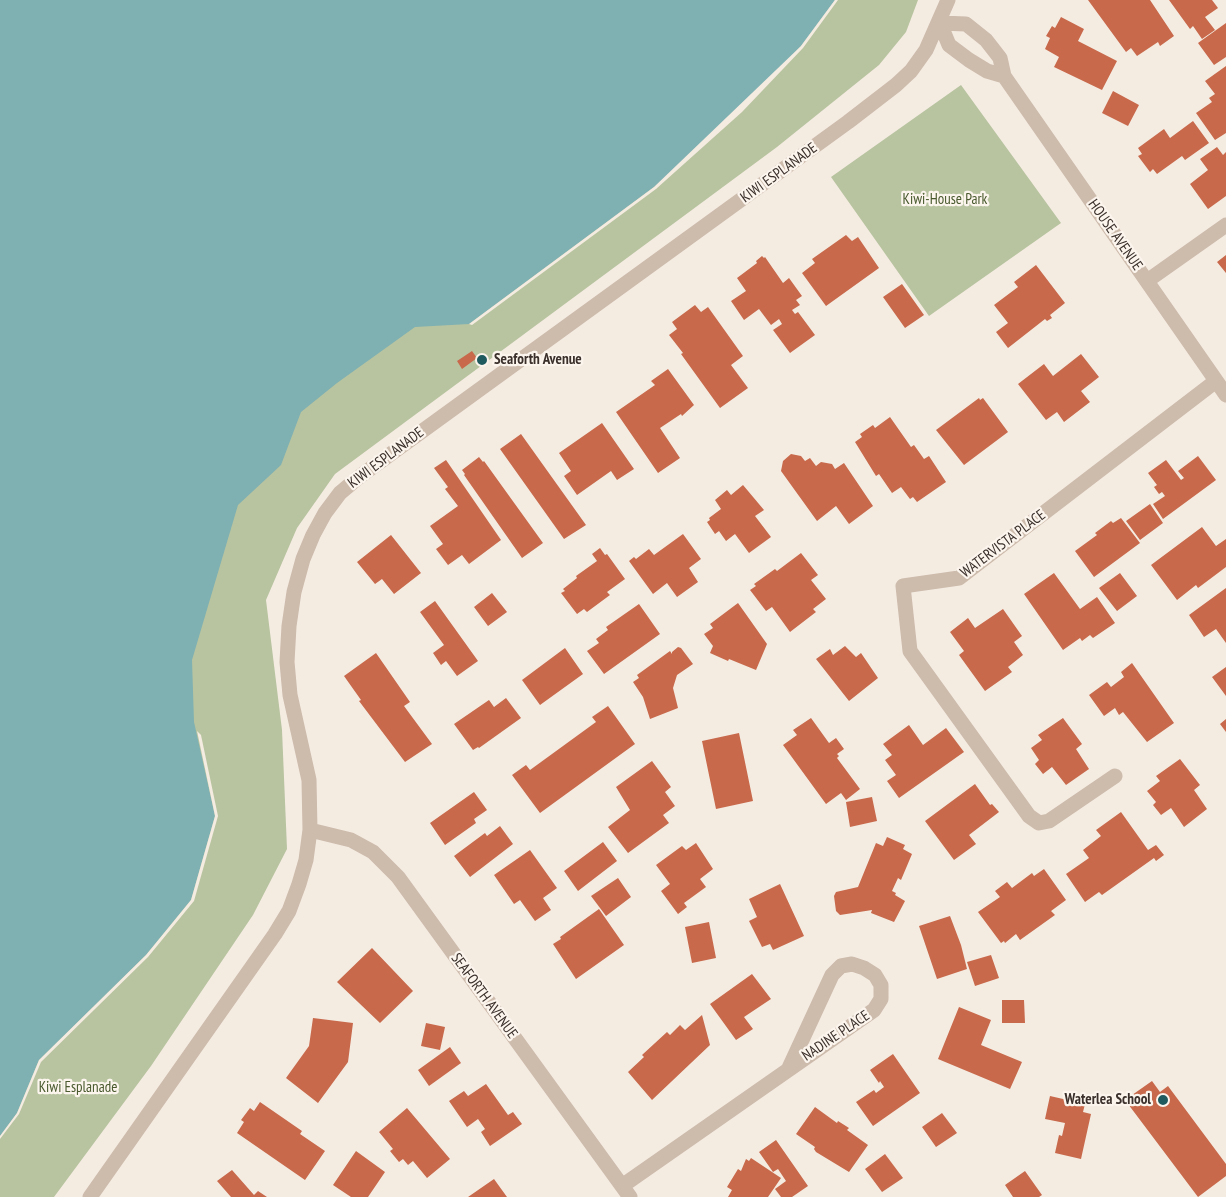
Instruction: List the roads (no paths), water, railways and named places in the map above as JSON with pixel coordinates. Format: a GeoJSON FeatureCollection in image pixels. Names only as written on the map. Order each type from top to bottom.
{"type":"FeatureCollection","features":[{"type":"Feature","properties":{"kind":"street","name":"KIWI ESPLANADE"},"geometry":{"type":"LineString","coordinates":[[90,1197],[280,927],[299,884],[306,860],[310,830],[309,780],[290,695],[287,662],[289,627],[294,592],[303,559],[313,535],[340,494],[359,477],[882,97],[915,66],[926,50],[940,23],[948,0]]}},
{"type":"Feature","properties":{"kind":"street"},"geometry":{"type":"LineString","coordinates":[[940,23],[949,45],[987,71],[1004,76]]}},
{"type":"Feature","properties":{"kind":"street","name":"HOUSE AVENUE"},"geometry":{"type":"LineString","coordinates":[[940,23],[964,23],[981,35],[1000,58],[1004,76],[1226,395]]}},
{"type":"Feature","properties":{"kind":"street"},"geometry":{"type":"LineString","coordinates":[[1147,282],[1226,225]]}},
{"type":"Feature","properties":{"kind":"street","name":"WATERVISTA PLACE"},"geometry":{"type":"LineString","coordinates":[[1115,776],[1049,821],[1039,823],[1029,816],[910,651],[903,586],[959,578],[1216,381]]}},
{"type":"Feature","properties":{"kind":"street","name":"SEAFORTH AVENUE"},"geometry":{"type":"LineString","coordinates":[[310,830],[351,840],[373,852],[398,877],[626,1191]]}},
{"type":"Feature","properties":{"kind":"street","name":"NADINE PLACE"},"geometry":{"type":"LineString","coordinates":[[626,1191],[789,1068],[874,1010],[881,999],[881,985],[875,975],[864,968],[846,964],[832,975],[789,1068]]}},
{"type":"Feature","properties":{"kind":"water"},"geometry":{"type":"Polygon","coordinates":[[[0,0],[835,0],[801,46],[740,110],[654,187],[469,324],[415,327],[301,412],[281,465],[238,505],[192,660],[194,722],[215,816],[191,900],[146,955],[39,1060],[17,1113],[0,1136],[0,0]]]}},
{"type":"Feature","properties":{"kind":"place","name":"Seaforth Avenue"},"geometry":{"type":"Point","coordinates":[482,360]}},
{"type":"Feature","properties":{"kind":"place","name":"Waterlea School"},"geometry":{"type":"Point","coordinates":[1163,1100]}},
{"type":"Feature","properties":{"kind":"park label","name":"Kiwi-House Park"},"geometry":{"type":"Point","coordinates":[945,200]}},
{"type":"Feature","properties":{"kind":"park label","name":"Kiwi Esplanade"},"geometry":{"type":"Point","coordinates":[78,1088]}}]}
